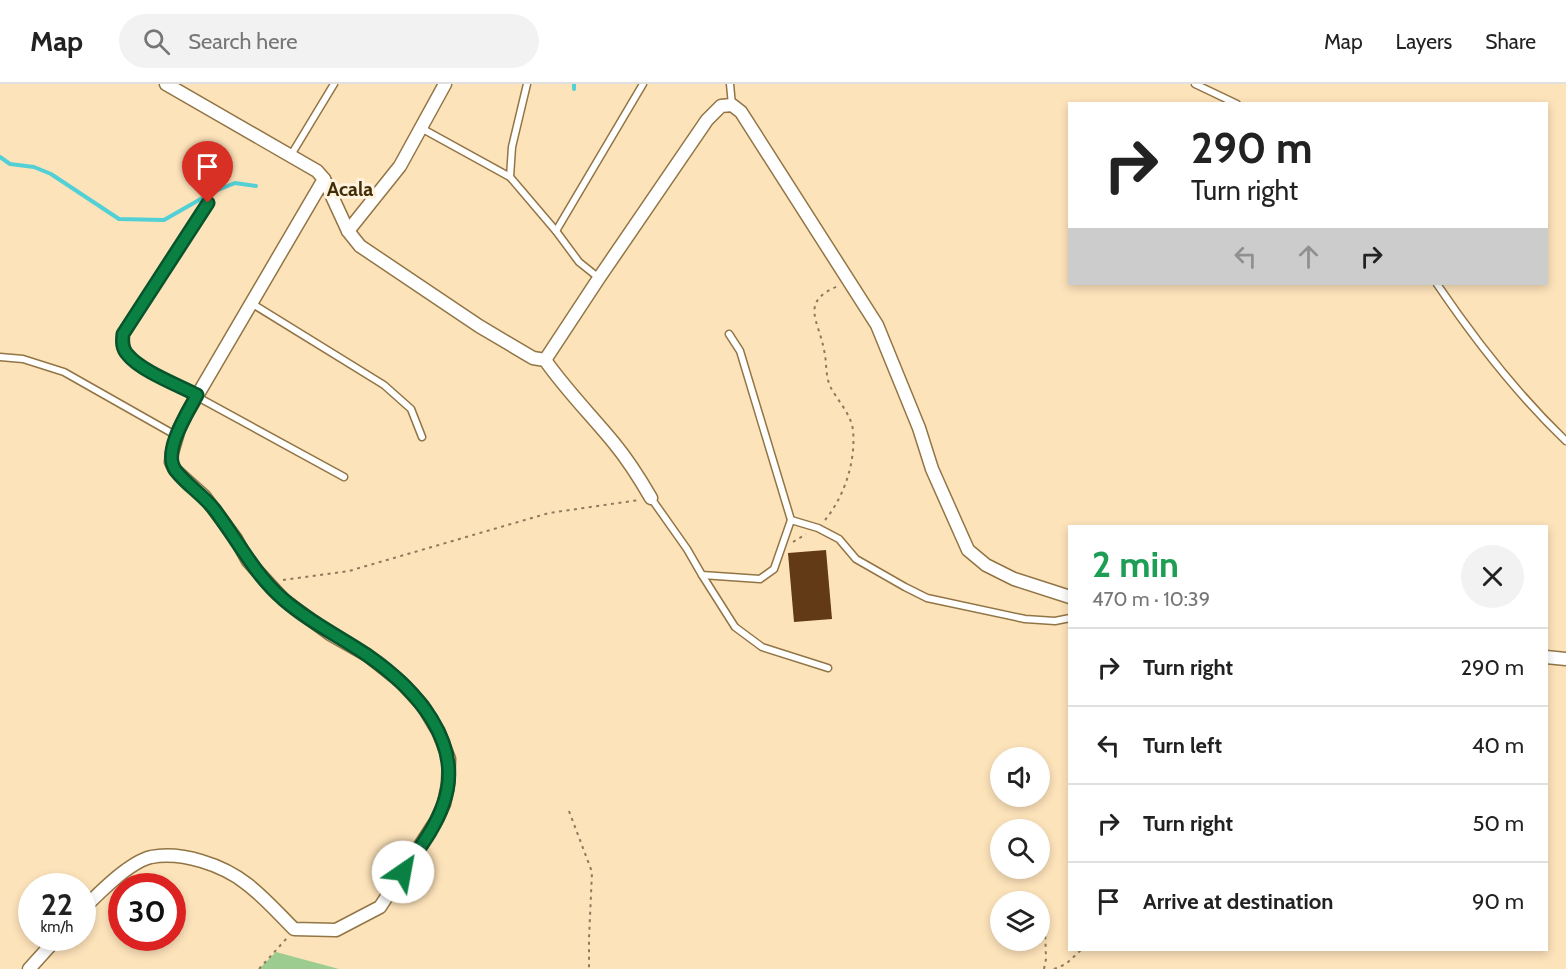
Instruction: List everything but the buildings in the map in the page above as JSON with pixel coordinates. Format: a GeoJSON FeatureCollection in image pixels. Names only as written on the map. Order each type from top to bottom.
{"type":"FeatureCollection","features":[{"type":"Feature","properties":{"kind":"street"},"geometry":{"type":"LineString","coordinates":[[166,84],[317,171],[324,179],[348,231],[360,246],[455,311],[532,358],[545,360],[615,444],[636,472],[651,498]]}},
{"type":"Feature","properties":{"kind":"street"},"geometry":{"type":"LineString","coordinates":[[348,231],[400,166],[446,84]]}},
{"type":"Feature","properties":{"kind":"street"},"geometry":{"type":"LineString","coordinates":[[545,360],[598,278],[707,120],[721,106],[732,105],[741,112],[876,325],[920,428],[932,469],[968,550],[986,565],[1014,579],[1068,596]]}},
{"type":"Feature","properties":{"kind":"street"},"geometry":{"type":"LineString","coordinates":[[96,897],[121,874],[150,857],[196,860],[223,870],[247,884],[294,929],[336,930],[380,907],[444,804],[449,759],[439,733],[423,706],[401,682],[367,655],[330,634],[284,600],[248,561],[236,539],[204,496],[175,470],[171,462],[177,436],[197,395],[324,179]]}},
{"type":"Feature","properties":{"kind":"street"},"geometry":{"type":"LineString","coordinates":[[1548,657],[1566,659]]}},
{"type":"Feature","properties":{"kind":"street"},"geometry":{"type":"LineString","coordinates":[[29,969],[45,951]]}},
{"type":"Feature","properties":{"kind":"lane"},"geometry":{"type":"LineString","coordinates":[[291,155],[334,84]]}},
{"type":"Feature","properties":{"kind":"lane"},"geometry":{"type":"LineString","coordinates":[[510,177],[512,147],[527,84]]}},
{"type":"Feature","properties":{"kind":"lane"},"geometry":{"type":"LineString","coordinates":[[556,231],[643,84]]}},
{"type":"Feature","properties":{"kind":"lane"},"geometry":{"type":"LineString","coordinates":[[730,84],[732,105]]}},
{"type":"Feature","properties":{"kind":"lane"},"geometry":{"type":"LineString","coordinates":[[1195,84],[1233,102]]}},
{"type":"Feature","properties":{"kind":"lane"},"geometry":{"type":"LineString","coordinates":[[420,128],[510,177],[579,262],[598,278]]}},
{"type":"Feature","properties":{"kind":"lane"},"geometry":{"type":"LineString","coordinates":[[208,203],[123,334],[121,345],[127,355],[139,365],[344,477]]}},
{"type":"Feature","properties":{"kind":"lane"},"geometry":{"type":"LineString","coordinates":[[1438,285],[1481,347],[1538,414],[1566,441]]}},
{"type":"Feature","properties":{"kind":"lane"},"geometry":{"type":"LineString","coordinates":[[251,303],[399,397],[411,409],[422,437]]}},
{"type":"Feature","properties":{"kind":"lane"},"geometry":{"type":"LineString","coordinates":[[702,575],[760,579],[774,569],[791,520],[740,351],[729,334]]}},
{"type":"Feature","properties":{"kind":"lane"},"geometry":{"type":"LineString","coordinates":[[0,357],[23,359],[64,372],[177,436]]}},
{"type":"Feature","properties":{"kind":"lane"},"geometry":{"type":"LineString","coordinates":[[651,498],[687,549],[735,627],[762,647],[828,668]]}},
{"type":"Feature","properties":{"kind":"lane"},"geometry":{"type":"LineString","coordinates":[[791,520],[818,528],[839,539],[856,559],[927,598],[1025,620],[1055,621],[1068,618]]}},
{"type":"Feature","properties":{"kind":"path"},"geometry":{"type":"LineString","coordinates":[[783,547],[818,528],[835,508],[848,475],[853,429],[830,385],[825,366],[825,350],[813,313],[817,299],[828,290],[849,282]]}},
{"type":"Feature","properties":{"kind":"path"},"geometry":{"type":"LineString","coordinates":[[266,582],[349,571],[549,513],[651,498]]}},
{"type":"Feature","properties":{"kind":"path"},"geometry":{"type":"LineString","coordinates":[[569,811],[592,872],[590,969]]}},
{"type":"Feature","properties":{"kind":"path"},"geometry":{"type":"LineString","coordinates":[[259,969],[294,929]]}},
{"type":"Feature","properties":{"kind":"path"},"geometry":{"type":"LineString","coordinates":[[1044,969],[1046,951]]}},
{"type":"Feature","properties":{"kind":"path"},"geometry":{"type":"LineString","coordinates":[[1054,969],[1066,964],[1080,951]]}},
{"type":"Feature","properties":{"kind":"green space"},"geometry":{"type":"Polygon","coordinates":[[[276,952],[339,969],[259,969],[276,952]]]}},
{"type":"Feature","properties":{"kind":"waterway"},"geometry":{"type":"LineString","coordinates":[[574,84],[574,89]]}},
{"type":"Feature","properties":{"kind":"waterway"},"geometry":{"type":"LineString","coordinates":[[0,157],[10,164],[34,167],[51,174],[119,219],[164,220],[213,192],[235,183],[256,186]]}},
{"type":"Feature","properties":{"kind":"district","name":"Acala"},"geometry":{"type":"Point","coordinates":[350,189]}},
{"type":"Feature","properties":{"kind":"route"},"geometry":{"type":"LineString","coordinates":[[208,203],[123,334],[121,345],[127,355],[139,365],[197,395],[179,429],[171,462],[175,470],[204,496],[236,539],[248,561],[284,600],[330,634],[367,655],[401,682],[423,706],[439,733],[449,759],[444,804],[403,872]]}}]}
